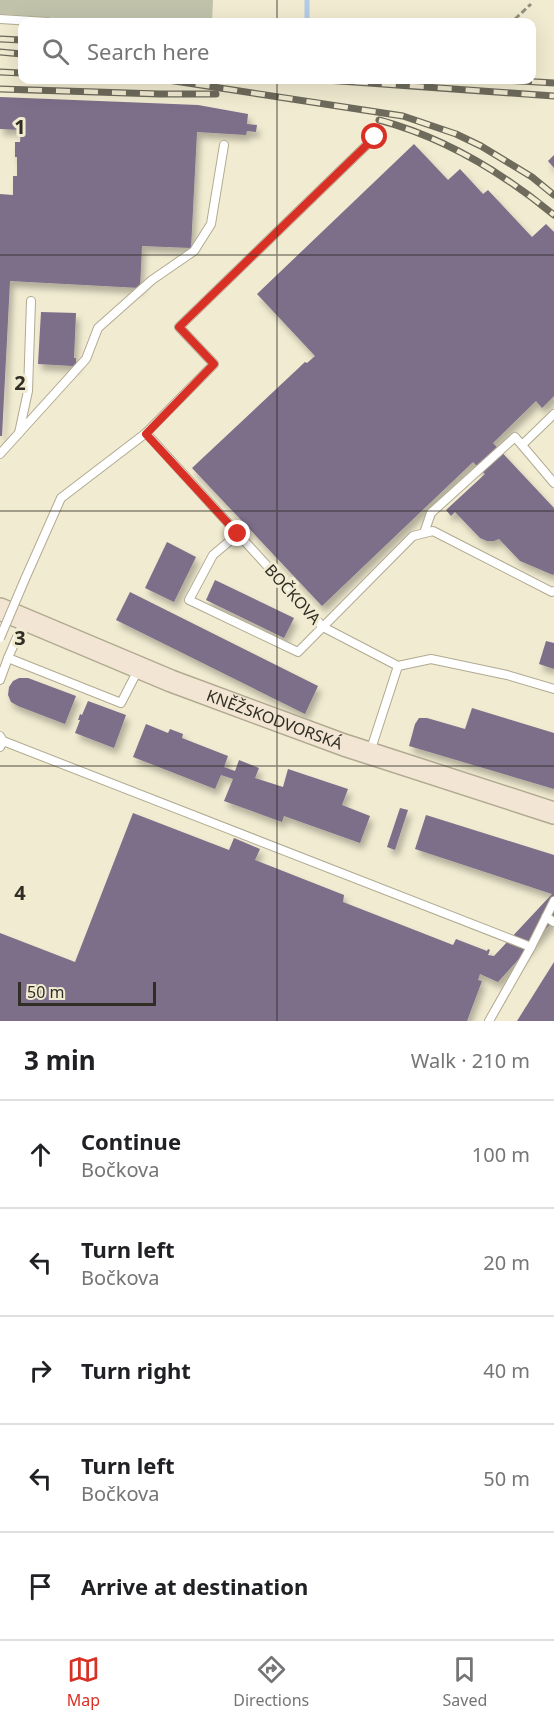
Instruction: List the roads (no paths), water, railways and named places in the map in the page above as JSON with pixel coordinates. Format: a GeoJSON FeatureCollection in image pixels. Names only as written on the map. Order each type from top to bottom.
{"type":"FeatureCollection","features":[{"type":"Feature","properties":{"kind":"street","name":"KNĚŽSKODVORSKÁ"},"geometry":{"type":"LineString","coordinates":[[0,609],[193,689],[370,753],[554,813]]}},
{"type":"Feature","properties":{"kind":"lane"},"geometry":{"type":"LineString","coordinates":[[0,19],[18,20]]}},
{"type":"Feature","properties":{"kind":"lane"},"geometry":{"type":"LineString","coordinates":[[0,638],[61,498],[146,434],[214,364],[179,327],[375,137]]}},
{"type":"Feature","properties":{"kind":"lane"},"geometry":{"type":"LineString","coordinates":[[0,454],[86,359],[98,328],[152,280],[194,251],[211,224],[224,145]]}},
{"type":"Feature","properties":{"kind":"lane"},"geometry":{"type":"LineString","coordinates":[[18,434],[28,391],[31,302]]}},
{"type":"Feature","properties":{"kind":"lane"},"geometry":{"type":"LineString","coordinates":[[522,445],[554,414]]}},
{"type":"Feature","properties":{"kind":"lane","name":"BOČKOVA"},"geometry":{"type":"LineString","coordinates":[[146,434],[323,627],[398,666]]}},
{"type":"Feature","properties":{"kind":"lane"},"geometry":{"type":"LineString","coordinates":[[424,533],[431,513],[515,437],[554,483]]}},
{"type":"Feature","properties":{"kind":"lane"},"geometry":{"type":"LineString","coordinates":[[238,534],[213,555],[189,600],[298,652],[412,536],[424,533],[433,531],[554,591]]}},
{"type":"Feature","properties":{"kind":"lane"},"geometry":{"type":"LineString","coordinates":[[0,680],[25,620]]}},
{"type":"Feature","properties":{"kind":"lane"},"geometry":{"type":"LineString","coordinates":[[8,658],[121,703],[140,668]]}},
{"type":"Feature","properties":{"kind":"lane"},"geometry":{"type":"LineString","coordinates":[[370,753],[398,666],[431,659],[507,675],[554,689]]}},
{"type":"Feature","properties":{"kind":"lane"},"geometry":{"type":"LineString","coordinates":[[1,741],[531,947]]}},
{"type":"Feature","properties":{"kind":"lane"},"geometry":{"type":"LineString","coordinates":[[489,1021],[554,901]]}},
{"type":"Feature","properties":{"kind":"lane"},"geometry":{"type":"LineString","coordinates":[[546,917],[554,922]]}},
{"type":"Feature","properties":{"kind":"waterway"},"geometry":{"type":"LineString","coordinates":[[307,0],[307,18]]}},
{"type":"Feature","properties":{"kind":"railway"},"geometry":{"type":"LineString","coordinates":[[0,39],[18,40]]}},
{"type":"Feature","properties":{"kind":"railway"},"geometry":{"type":"LineString","coordinates":[[0,52],[18,54]]}},
{"type":"Feature","properties":{"kind":"railway"},"geometry":{"type":"LineString","coordinates":[[0,72],[18,73]]}},
{"type":"Feature","properties":{"kind":"railway"},"geometry":{"type":"LineString","coordinates":[[536,82],[554,83]]}},
{"type":"Feature","properties":{"kind":"railway"},"geometry":{"type":"LineString","coordinates":[[194,84],[403,116],[456,134],[481,146],[532,177],[554,195]]}},
{"type":"Feature","properties":{"kind":"railway"},"geometry":{"type":"LineString","coordinates":[[383,84],[554,96]]}},
{"type":"Feature","properties":{"kind":"railway"},"geometry":{"type":"LineString","coordinates":[[0,89],[216,94]]}},
{"type":"Feature","properties":{"kind":"railway"},"geometry":{"type":"LineString","coordinates":[[379,120],[449,146],[493,171],[554,215]]}}]}
